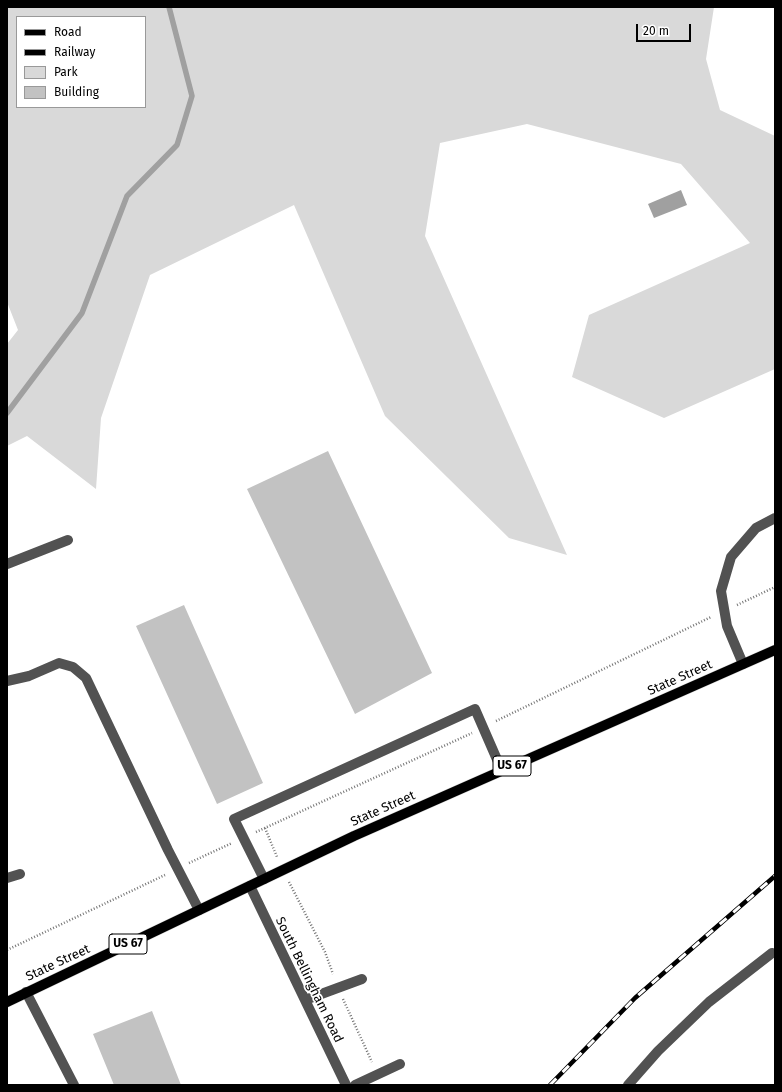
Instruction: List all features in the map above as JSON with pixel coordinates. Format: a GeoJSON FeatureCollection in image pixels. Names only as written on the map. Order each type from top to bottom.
{"type":"FeatureCollection","features":[{"type":"Feature","properties":{"kind":"main road","name":"State Street"},"geometry":{"type":"LineString","coordinates":[[7,1002],[354,836],[775,650]]}},
{"type":"Feature","properties":{"kind":"street"},"geometry":{"type":"LineString","coordinates":[[742,664],[727,626],[721,591],[731,557],[756,528],[775,518]]}},
{"type":"Feature","properties":{"kind":"street"},"geometry":{"type":"LineString","coordinates":[[7,564],[68,540]]}},
{"type":"Feature","properties":{"kind":"street"},"geometry":{"type":"LineString","coordinates":[[7,681],[29,676],[59,663],[73,667],[86,678],[177,868],[199,910]]}},
{"type":"Feature","properties":{"kind":"street"},"geometry":{"type":"LineString","coordinates":[[264,879],[234,819],[475,710],[484,727],[502,771]]}},
{"type":"Feature","properties":{"kind":"street"},"geometry":{"type":"LineString","coordinates":[[7,878],[20,874]]}},
{"type":"Feature","properties":{"kind":"street","name":"South Bellingham Road"},"geometry":{"type":"LineString","coordinates":[[250,886],[346,1085]]}},
{"type":"Feature","properties":{"kind":"street"},"geometry":{"type":"LineString","coordinates":[[628,1085],[658,1050],[709,1002],[772,953]]}},
{"type":"Feature","properties":{"kind":"street"},"geometry":{"type":"LineString","coordinates":[[305,1000],[362,979]]}},
{"type":"Feature","properties":{"kind":"street"},"geometry":{"type":"LineString","coordinates":[[26,992],[74,1085]]}},
{"type":"Feature","properties":{"kind":"street"},"geometry":{"type":"LineString","coordinates":[[355,1085],[400,1064]]}},
{"type":"Feature","properties":{"kind":"path"},"geometry":{"type":"LineString","coordinates":[[7,950],[177,868],[484,727],[775,587]]}},
{"type":"Feature","properties":{"kind":"path"},"geometry":{"type":"LineString","coordinates":[[265,828],[283,870],[325,952],[338,989],[377,1075]]}},
{"type":"Feature","properties":{"kind":"green space"},"geometry":{"type":"Polygon","coordinates":[[[7,7],[714,7],[706,59],[720,110],[775,136],[775,369],[664,418],[572,377],[589,315],[750,243],[681,164],[527,124],[440,143],[425,236],[567,555],[509,538],[385,416],[294,205],[150,275],[101,418],[96,489],[27,436],[7,446],[7,344],[18,330],[7,302],[7,7]]]}},
{"type":"Feature","properties":{"kind":"shaded area"},"geometry":{"type":"Polygon","coordinates":[[[681,190],[687,205],[654,218],[648,204],[681,190]]]}},
{"type":"Feature","properties":{"kind":"building"},"geometry":{"type":"Polygon","coordinates":[[[328,451],[432,673],[355,714],[247,489],[328,451]]]}},
{"type":"Feature","properties":{"kind":"building"},"geometry":{"type":"Polygon","coordinates":[[[184,605],[263,783],[217,804],[136,626],[184,605]]]}},
{"type":"Feature","properties":{"kind":"building"},"geometry":{"type":"Polygon","coordinates":[[[152,1011],[181,1085],[114,1085],[93,1034],[152,1011]]]}},
{"type":"Feature","properties":{"kind":"waterway"},"geometry":{"type":"LineString","coordinates":[[7,413],[82,313],[127,196],[177,145],[192,96],[169,7]]}},
{"type":"Feature","properties":{"kind":"railway"},"geometry":{"type":"LineString","coordinates":[[550,1085],[635,998],[775,876]]}}]}
